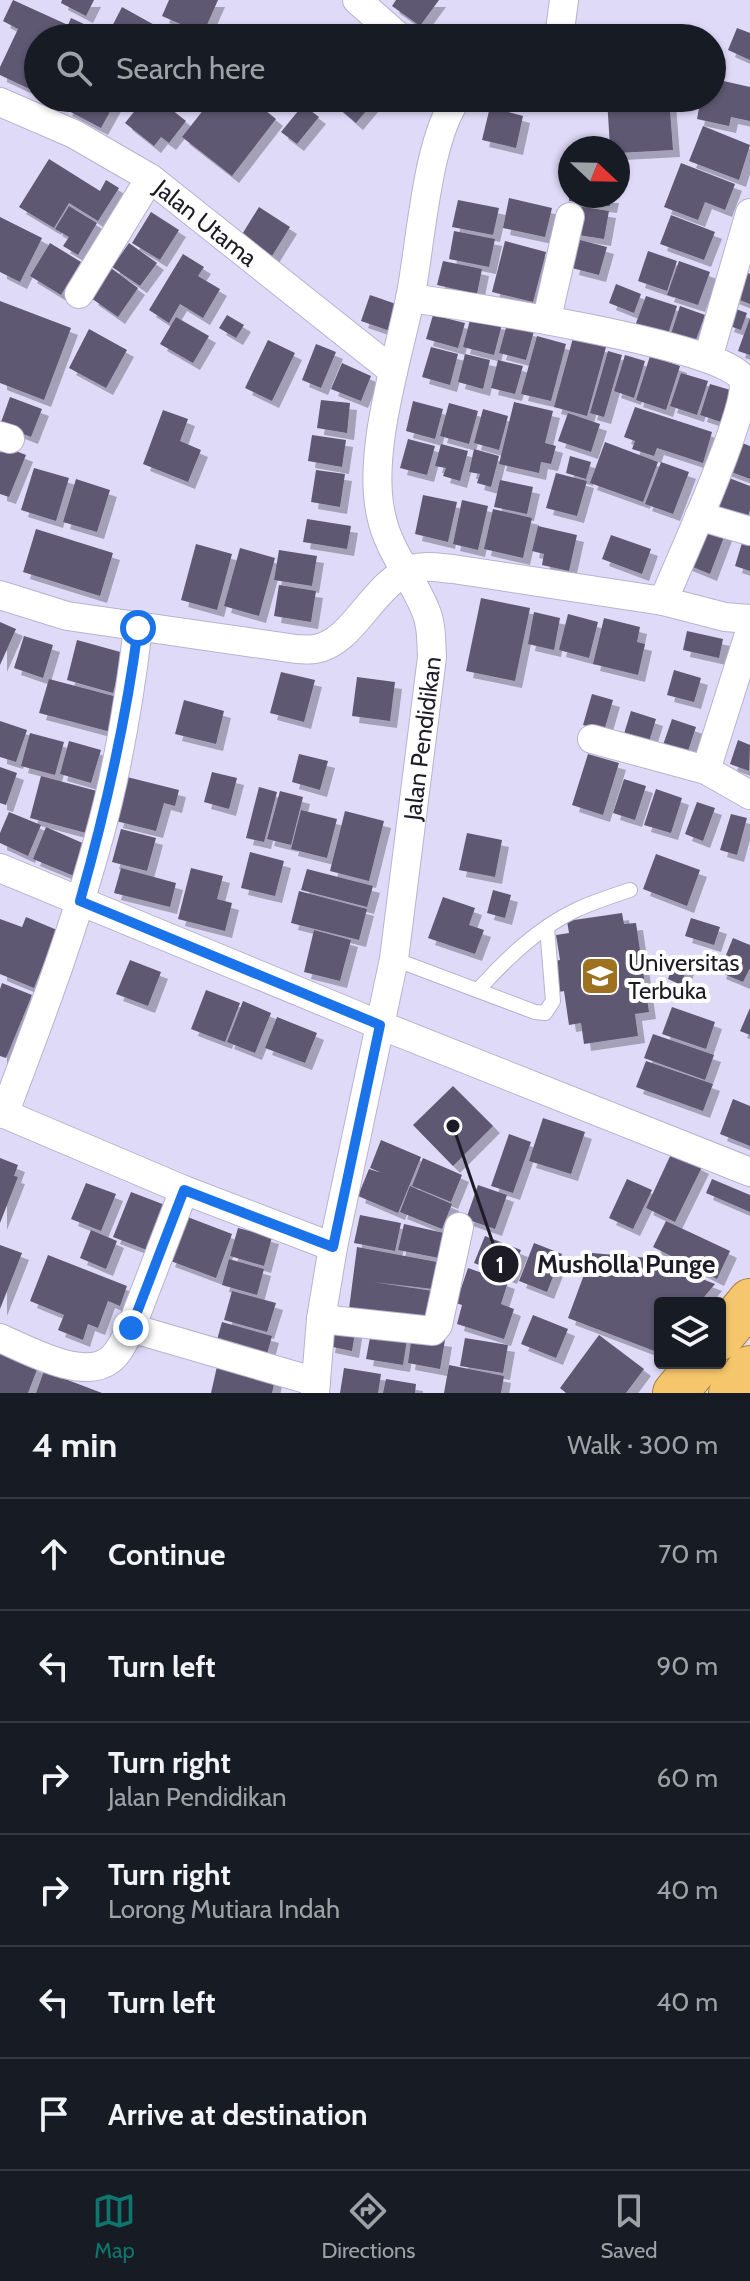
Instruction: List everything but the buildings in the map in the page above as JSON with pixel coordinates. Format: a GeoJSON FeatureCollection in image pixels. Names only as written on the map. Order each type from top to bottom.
{"type":"FeatureCollection","features":[{"type":"Feature","properties":{"kind":"highway"},"geometry":{"type":"LineString","coordinates":[[726,1331],[750,1301]]}},
{"type":"Feature","properties":{"kind":"highway"},"geometry":{"type":"LineString","coordinates":[[731,1393],[750,1368]]}},
{"type":"Feature","properties":{"kind":"highway"},"geometry":{"type":"LineString","coordinates":[[675,1393],[695,1369]]}},
{"type":"Feature","properties":{"kind":"street"},"geometry":{"type":"LineString","coordinates":[[357,0],[384,24]]}},
{"type":"Feature","properties":{"kind":"street"},"geometry":{"type":"LineString","coordinates":[[561,24],[564,0]]}},
{"type":"Feature","properties":{"kind":"street","name":"Jalan Utama"},"geometry":{"type":"LineString","coordinates":[[0,102],[74,134],[150,178],[393,371]]}},
{"type":"Feature","properties":{"kind":"street","name":"Jalan Pendidikan"},"geometry":{"type":"LineString","coordinates":[[315,1388],[321,1319],[333,1247],[394,959],[432,657],[431,631],[425,609],[404,572],[381,516],[377,485],[393,371],[410,298],[437,144],[449,112]]}},
{"type":"Feature","properties":{"kind":"street"},"geometry":{"type":"LineString","coordinates":[[79,294],[150,178]]}},
{"type":"Feature","properties":{"kind":"street"},"geometry":{"type":"LineString","coordinates":[[708,358],[738,305],[750,213]]}},
{"type":"Feature","properties":{"kind":"street"},"geometry":{"type":"LineString","coordinates":[[547,318],[570,217]]}},
{"type":"Feature","properties":{"kind":"street"},"geometry":{"type":"LineString","coordinates":[[410,298],[547,318],[708,358],[737,370],[743,389],[737,423],[663,601]]}},
{"type":"Feature","properties":{"kind":"street"},"geometry":{"type":"LineString","coordinates":[[699,516],[750,531]]}},
{"type":"Feature","properties":{"kind":"street"},"geometry":{"type":"LineString","coordinates":[[0,595],[67,616],[138,628],[316,649],[340,635],[382,590],[404,572],[418,567],[453,569],[663,601],[725,617],[750,619]]}},
{"type":"Feature","properties":{"kind":"street"},"geometry":{"type":"LineString","coordinates":[[138,628],[128,703],[108,802],[80,901],[40,1019],[2,1113],[184,1190],[333,1247]]}},
{"type":"Feature","properties":{"kind":"street"},"geometry":{"type":"LineString","coordinates":[[706,770],[750,631]]}},
{"type":"Feature","properties":{"kind":"street"},"geometry":{"type":"LineString","coordinates":[[592,739],[706,770],[750,795]]}},
{"type":"Feature","properties":{"kind":"street"},"geometry":{"type":"LineString","coordinates":[[0,868],[380,1025],[750,1172]]}},
{"type":"Feature","properties":{"kind":"street"},"geometry":{"type":"LineString","coordinates":[[0,1338],[75,1367],[94,1367],[113,1357],[131,1328],[184,1190]]}},
{"type":"Feature","properties":{"kind":"street"},"geometry":{"type":"LineString","coordinates":[[321,1319],[433,1331],[438,1325],[459,1227]]}},
{"type":"Feature","properties":{"kind":"street"},"geometry":{"type":"LineString","coordinates":[[131,1328],[315,1388]]}},
{"type":"Feature","properties":{"kind":"lane"},"geometry":{"type":"LineString","coordinates":[[478,990],[502,963],[547,927],[575,910],[630,890]]}},
{"type":"Feature","properties":{"kind":"lane"},"geometry":{"type":"LineString","coordinates":[[394,959],[535,1012],[545,1013],[553,1001],[547,927]]}},
{"type":"Feature","properties":{"kind":"place","name":"Universitas Terbuka"},"geometry":{"type":"Point","coordinates":[600,976]}},
{"type":"Feature","properties":{"kind":"place","name":"Musholla Punge"},"geometry":{"type":"Point","coordinates":[453,1126]}},
{"type":"Feature","properties":{"kind":"route"},"geometry":{"type":"LineString","coordinates":[[131,1328],[184,1190],[333,1247],[380,1025],[80,901],[108,802],[128,703],[138,628]]}}]}
